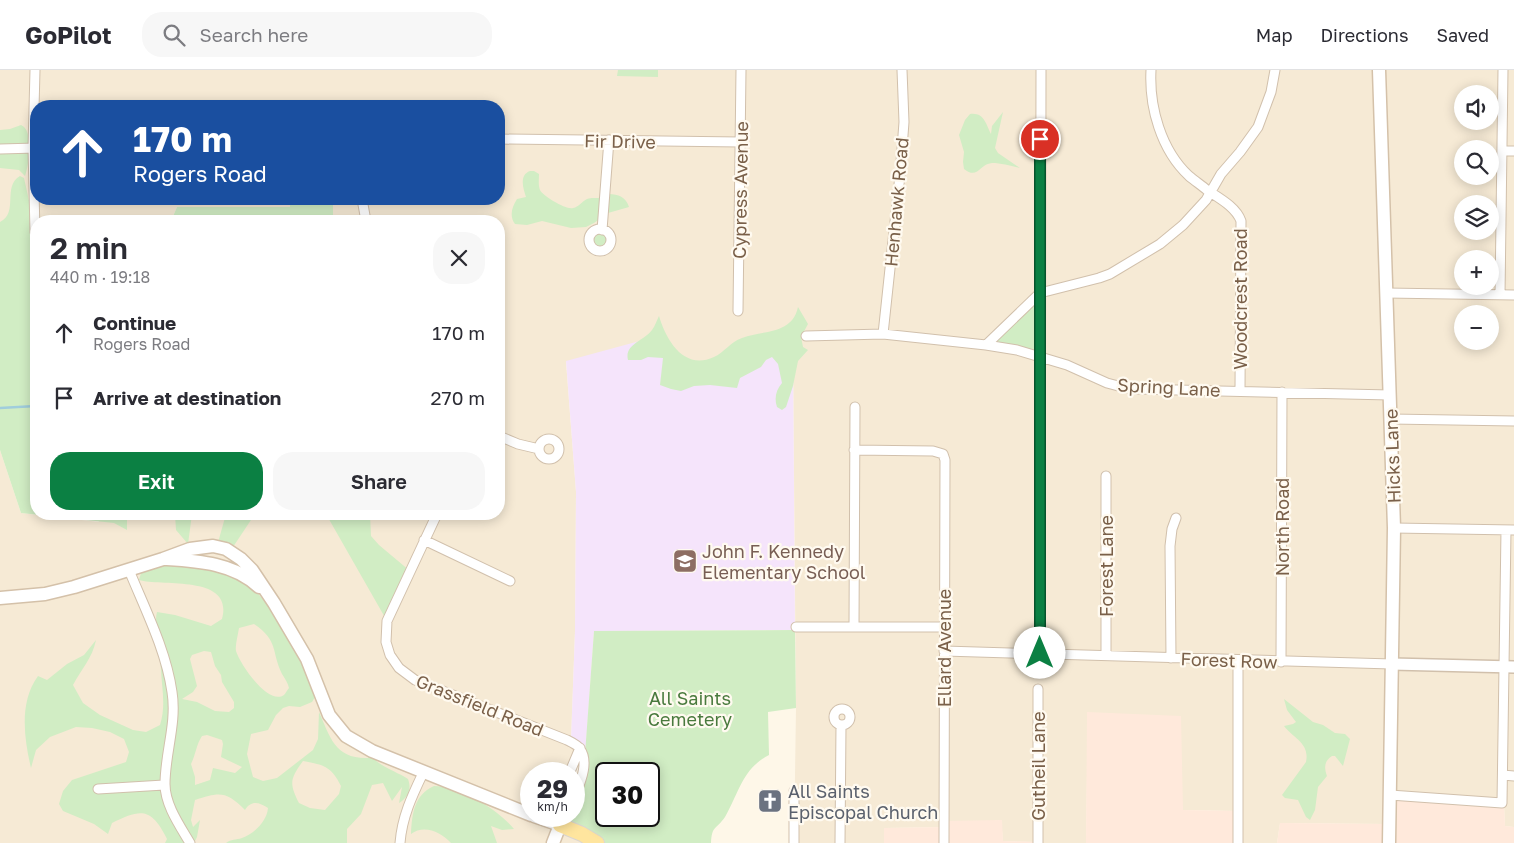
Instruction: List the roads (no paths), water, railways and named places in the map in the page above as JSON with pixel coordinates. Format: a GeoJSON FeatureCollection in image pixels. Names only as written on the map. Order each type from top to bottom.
{"type":"FeatureCollection","features":[{"type":"Feature","properties":{"kind":"main road","name":"Hicks Lane"},"geometry":{"type":"LineString","coordinates":[[1379,70],[1394,528],[1389,843]]}},
{"type":"Feature","properties":{"kind":"main road"},"geometry":{"type":"LineString","coordinates":[[0,598],[45,594],[129,570],[190,548],[212,546],[226,549],[241,559],[252,570],[274,602],[307,659],[329,715],[335,725],[346,736],[357,744],[520,811]]}},
{"type":"Feature","properties":{"kind":"main road"},"geometry":{"type":"LineString","coordinates":[[163,559],[206,563],[246,576],[274,602]]}},
{"type":"Feature","properties":{"kind":"main road"},"geometry":{"type":"LineString","coordinates":[[553,843],[559,827]]}},
{"type":"Feature","properties":{"kind":"main road"},"geometry":{"type":"LineString","coordinates":[[572,827],[597,843]]}},
{"type":"Feature","properties":{"kind":"street"},"geometry":{"type":"LineString","coordinates":[[34,70],[34,100]]}},
{"type":"Feature","properties":{"kind":"street","name":"Cypress Avenue"},"geometry":{"type":"LineString","coordinates":[[738,310],[741,70]]}},
{"type":"Feature","properties":{"kind":"street","name":"Henhawk Road"},"geometry":{"type":"LineString","coordinates":[[884,334],[904,122],[902,70]]}},
{"type":"Feature","properties":{"kind":"street"},"geometry":{"type":"LineString","coordinates":[[1040,653],[1041,70]]}},
{"type":"Feature","properties":{"kind":"street","name":"Woodcrest Road"},"geometry":{"type":"LineString","coordinates":[[1151,70],[1151,96],[1157,122],[1164,139],[1182,168],[1234,210],[1241,221],[1240,391]]}},
{"type":"Feature","properties":{"kind":"street"},"geometry":{"type":"LineString","coordinates":[[986,345],[1040,293],[1099,278],[1144,255],[1183,225],[1206,200],[1221,174],[1258,127],[1271,92],[1275,70]]}},
{"type":"Feature","properties":{"kind":"street"},"geometry":{"type":"LineString","coordinates":[[1500,295],[1503,70]]}},
{"type":"Feature","properties":{"kind":"street","name":"Fir Drive"},"geometry":{"type":"LineString","coordinates":[[505,139],[740,142]]}},
{"type":"Feature","properties":{"kind":"street"},"geometry":{"type":"LineString","coordinates":[[602,230],[609,140]]}},
{"type":"Feature","properties":{"kind":"street"},"geometry":{"type":"LineString","coordinates":[[0,149],[30,148]]}},
{"type":"Feature","properties":{"kind":"street"},"geometry":{"type":"LineString","coordinates":[[1502,151],[1514,151]]}},
{"type":"Feature","properties":{"kind":"street"},"geometry":{"type":"LineString","coordinates":[[1386,293],[1514,296]]}},
{"type":"Feature","properties":{"kind":"street","name":"Spring Lane"},"geometry":{"type":"LineString","coordinates":[[806,336],[884,334],[1017,350],[1067,365],[1122,388],[1390,396]]}},
{"type":"Feature","properties":{"kind":"street","name":"North Road"},"geometry":{"type":"LineString","coordinates":[[1281,662],[1282,392]]}},
{"type":"Feature","properties":{"kind":"street"},"geometry":{"type":"LineString","coordinates":[[854,627],[855,407]]}},
{"type":"Feature","properties":{"kind":"street"},"geometry":{"type":"LineString","coordinates":[[1391,419],[1514,421]]}},
{"type":"Feature","properties":{"kind":"street"},"geometry":{"type":"LineString","coordinates":[[505,439],[539,449]]}},
{"type":"Feature","properties":{"kind":"street","name":"Ellard Avenue"},"geometry":{"type":"LineString","coordinates":[[854,450],[933,451],[943,454],[945,460],[944,843]]}},
{"type":"Feature","properties":{"kind":"street","name":"Forest Lane"},"geometry":{"type":"LineString","coordinates":[[1106,476],[1106,656]]}},
{"type":"Feature","properties":{"kind":"street"},"geometry":{"type":"LineString","coordinates":[[1170,658],[1170,546],[1172,529],[1176,518]]}},
{"type":"Feature","properties":{"kind":"street","name":"Grassfield Road"},"geometry":{"type":"LineString","coordinates":[[434,520],[386,621],[386,642],[390,655],[399,668],[415,680],[567,740],[580,748]]}},
{"type":"Feature","properties":{"kind":"street"},"geometry":{"type":"LineString","coordinates":[[1390,795],[1502,803],[1509,667],[1510,530],[1394,528]]}},
{"type":"Feature","properties":{"kind":"street"},"geometry":{"type":"LineString","coordinates":[[424,540],[510,581]]}},
{"type":"Feature","properties":{"kind":"street"},"geometry":{"type":"LineString","coordinates":[[129,570],[163,655],[172,692],[173,724],[164,785],[173,813],[190,843]]}},
{"type":"Feature","properties":{"kind":"street"},"geometry":{"type":"LineString","coordinates":[[796,627],[944,627]]}},
{"type":"Feature","properties":{"kind":"street","name":"Forest Row"},"geometry":{"type":"LineString","coordinates":[[944,651],[1238,661],[1509,667]]}},
{"type":"Feature","properties":{"kind":"street"},"geometry":{"type":"LineString","coordinates":[[1238,661],[1238,843]]}},
{"type":"Feature","properties":{"kind":"street","name":"Gutheil Lane"},"geometry":{"type":"LineString","coordinates":[[1038,689],[1038,843]]}},
{"type":"Feature","properties":{"kind":"street"},"geometry":{"type":"LineString","coordinates":[[840,843],[842,725]]}},
{"type":"Feature","properties":{"kind":"street"},"geometry":{"type":"LineString","coordinates":[[574,762],[580,748]]}},
{"type":"Feature","properties":{"kind":"street"},"geometry":{"type":"LineString","coordinates":[[580,748],[584,762]]}},
{"type":"Feature","properties":{"kind":"street"},"geometry":{"type":"LineString","coordinates":[[400,843],[402,825],[408,804],[423,772]]}},
{"type":"Feature","properties":{"kind":"street"},"geometry":{"type":"LineString","coordinates":[[1503,775],[1514,776]]}},
{"type":"Feature","properties":{"kind":"street"},"geometry":{"type":"LineString","coordinates":[[98,788],[164,785]]}},
{"type":"Feature","properties":{"kind":"street"},"geometry":{"type":"LineString","coordinates":[[794,791],[794,843]]}},
{"type":"Feature","properties":{"kind":"waterway"},"geometry":{"type":"LineString","coordinates":[[0,408],[30,406]]}},
{"type":"Feature","properties":{"kind":"place","name":"John F. Kennedy Elementary School"},"geometry":{"type":"Point","coordinates":[685,561]}},
{"type":"Feature","properties":{"kind":"place","name":"All Saints Episcopal Church"},"geometry":{"type":"Point","coordinates":[770,801]}},
{"type":"Feature","properties":{"kind":"park label","name":"All Saints Cemetery"},"geometry":{"type":"Point","coordinates":[690,708]}}]}
